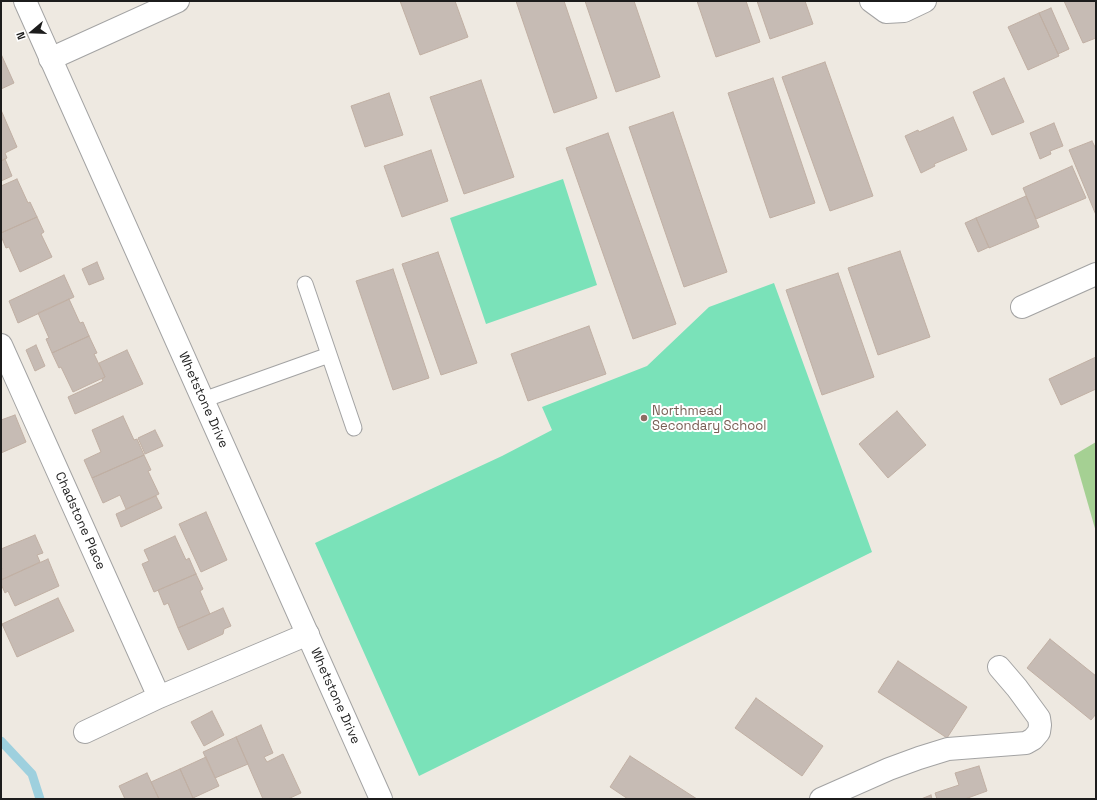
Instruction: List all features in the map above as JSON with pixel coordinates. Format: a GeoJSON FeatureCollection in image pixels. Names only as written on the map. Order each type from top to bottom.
{"type":"FeatureCollection","features":[{"type":"Feature","properties":{"kind":"street","name":"Whetstone Drive"},"geometry":{"type":"LineString","coordinates":[[25,1],[381,799]]}},
{"type":"Feature","properties":{"kind":"street"},"geometry":{"type":"LineString","coordinates":[[50,59],[178,1]]}},
{"type":"Feature","properties":{"kind":"street"},"geometry":{"type":"LineString","coordinates":[[871,1],[886,12],[904,10],[925,1]]}},
{"type":"Feature","properties":{"kind":"street"},"geometry":{"type":"LineString","coordinates":[[1022,308],[1096,274]]}},
{"type":"Feature","properties":{"kind":"street","name":"Chadstone Place"},"geometry":{"type":"LineString","coordinates":[[1,345],[159,697]]}},
{"type":"Feature","properties":{"kind":"street"},"geometry":{"type":"LineString","coordinates":[[85,732],[159,697],[308,634]]}},
{"type":"Feature","properties":{"kind":"street"},"geometry":{"type":"LineString","coordinates":[[821,799],[889,769],[919,758],[948,750],[976,746],[996,746],[1033,740],[1039,732],[1039,718],[1017,688],[999,667]]}},
{"type":"Feature","properties":{"kind":"lane"},"geometry":{"type":"LineString","coordinates":[[305,284],[354,428]]}},
{"type":"Feature","properties":{"kind":"lane"},"geometry":{"type":"LineString","coordinates":[[203,400],[329,355]]}},
{"type":"Feature","properties":{"kind":"green space"},"geometry":{"type":"Polygon","coordinates":[[[563,179],[597,285],[486,324],[450,218],[563,179]]]}},
{"type":"Feature","properties":{"kind":"green space"},"geometry":{"type":"Polygon","coordinates":[[[774,283],[872,552],[419,776],[315,543],[502,456],[552,430],[542,407],[647,366],[709,307],[774,283]]]}},
{"type":"Feature","properties":{"kind":"green space"},"geometry":{"type":"Polygon","coordinates":[[[1096,442],[1096,532],[1074,455],[1096,442]]]}},
{"type":"Feature","properties":{"kind":"building"},"geometry":{"type":"Polygon","coordinates":[[[400,1],[455,1],[468,37],[420,55],[400,1]]]}},
{"type":"Feature","properties":{"kind":"building"},"geometry":{"type":"Polygon","coordinates":[[[516,1],[564,1],[597,98],[554,113],[516,1]]]}},
{"type":"Feature","properties":{"kind":"building"},"geometry":{"type":"Polygon","coordinates":[[[585,1],[634,1],[660,77],[616,92],[585,1]]]}},
{"type":"Feature","properties":{"kind":"building"},"geometry":{"type":"Polygon","coordinates":[[[697,1],[746,1],[760,42],[716,57],[697,1]]]}},
{"type":"Feature","properties":{"kind":"building"},"geometry":{"type":"Polygon","coordinates":[[[757,1],[805,1],[813,24],[770,39],[757,1]]]}},
{"type":"Feature","properties":{"kind":"building"},"geometry":{"type":"Polygon","coordinates":[[[1064,1],[1096,1],[1096,38],[1083,43],[1064,1]]]}},
{"type":"Feature","properties":{"kind":"building"},"geometry":{"type":"Polygon","coordinates":[[[1051,8],[1069,49],[1058,54],[1039,13],[1051,8]]]}},
{"type":"Feature","properties":{"kind":"building"},"geometry":{"type":"Polygon","coordinates":[[[1039,13],[1059,56],[1028,70],[1008,27],[1039,13]]]}},
{"type":"Feature","properties":{"kind":"building"},"geometry":{"type":"Polygon","coordinates":[[[1,54],[14,83],[1,89],[1,54]]]}},
{"type":"Feature","properties":{"kind":"building"},"geometry":{"type":"Polygon","coordinates":[[[825,62],[873,196],[830,211],[782,77],[825,62]]]}},
{"type":"Feature","properties":{"kind":"building"},"geometry":{"type":"Polygon","coordinates":[[[773,78],[815,203],[770,218],[728,93],[773,78]]]}},
{"type":"Feature","properties":{"kind":"building"},"geometry":{"type":"Polygon","coordinates":[[[1004,78],[1024,122],[992,135],[973,92],[1004,78]]]}},
{"type":"Feature","properties":{"kind":"building"},"geometry":{"type":"Polygon","coordinates":[[[481,80],[514,177],[464,194],[430,97],[481,80]]]}},
{"type":"Feature","properties":{"kind":"building"},"geometry":{"type":"Polygon","coordinates":[[[389,93],[403,135],[365,147],[351,106],[389,93]]]}},
{"type":"Feature","properties":{"kind":"building"},"geometry":{"type":"Polygon","coordinates":[[[1,110],[17,147],[5,153],[7,158],[1,161],[1,110]]]}},
{"type":"Feature","properties":{"kind":"building"},"geometry":{"type":"Polygon","coordinates":[[[673,112],[727,272],[684,287],[629,127],[673,112]]]}},
{"type":"Feature","properties":{"kind":"building"},"geometry":{"type":"Polygon","coordinates":[[[953,117],[967,150],[934,164],[935,166],[921,173],[905,136],[918,130],[919,132],[953,117]]]}},
{"type":"Feature","properties":{"kind":"building"},"geometry":{"type":"Polygon","coordinates":[[[1054,123],[1063,146],[1050,151],[1051,154],[1040,159],[1030,133],[1054,123]]]}},
{"type":"Feature","properties":{"kind":"building"},"geometry":{"type":"Polygon","coordinates":[[[608,133],[676,324],[633,339],[566,148],[608,133]]]}},
{"type":"Feature","properties":{"kind":"building"},"geometry":{"type":"Polygon","coordinates":[[[1092,141],[1096,149],[1096,215],[1069,150],[1092,141]]]}},
{"type":"Feature","properties":{"kind":"building"},"geometry":{"type":"Polygon","coordinates":[[[431,150],[448,201],[402,217],[384,166],[431,150]]]}},
{"type":"Feature","properties":{"kind":"building"},"geometry":{"type":"Polygon","coordinates":[[[5,159],[12,176],[1,181],[1,161],[5,159]]]}},
{"type":"Feature","properties":{"kind":"building"},"geometry":{"type":"Polygon","coordinates":[[[1072,166],[1086,198],[1036,219],[1023,188],[1072,166]]]}},
{"type":"Feature","properties":{"kind":"building"},"geometry":{"type":"Polygon","coordinates":[[[17,179],[28,203],[30,202],[37,217],[1,233],[1,186],[17,179]]]}},
{"type":"Feature","properties":{"kind":"building"},"geometry":{"type":"Polygon","coordinates":[[[1026,196],[1039,227],[989,248],[976,218],[1026,196]]]}},
{"type":"Feature","properties":{"kind":"building"},"geometry":{"type":"Polygon","coordinates":[[[37,217],[44,232],[41,234],[52,257],[20,272],[9,247],[6,248],[1,233],[37,217]]]}},
{"type":"Feature","properties":{"kind":"building"},"geometry":{"type":"Polygon","coordinates":[[[976,218],[989,247],[978,252],[965,223],[976,218]]]}},
{"type":"Feature","properties":{"kind":"building"},"geometry":{"type":"Polygon","coordinates":[[[900,251],[930,337],[878,355],[848,268],[900,251]]]}},
{"type":"Feature","properties":{"kind":"building"},"geometry":{"type":"Polygon","coordinates":[[[438,252],[477,363],[441,375],[402,264],[438,252]]]}},
{"type":"Feature","properties":{"kind":"building"},"geometry":{"type":"Polygon","coordinates":[[[97,262],[104,279],[89,285],[82,269],[97,262]]]}},
{"type":"Feature","properties":{"kind":"building"},"geometry":{"type":"Polygon","coordinates":[[[393,269],[429,378],[393,390],[356,281],[393,269]]]}},
{"type":"Feature","properties":{"kind":"building"},"geometry":{"type":"Polygon","coordinates":[[[838,273],[874,377],[822,395],[786,290],[838,273]]]}},
{"type":"Feature","properties":{"kind":"building"},"geometry":{"type":"Polygon","coordinates":[[[64,275],[74,297],[18,323],[9,301],[64,275]]]}},
{"type":"Feature","properties":{"kind":"building"},"geometry":{"type":"Polygon","coordinates":[[[69,299],[80,323],[83,322],[89,336],[52,353],[46,339],[49,338],[38,313],[69,299]]]}},
{"type":"Feature","properties":{"kind":"building"},"geometry":{"type":"Polygon","coordinates":[[[589,326],[606,374],[528,401],[511,354],[589,326]]]}},
{"type":"Feature","properties":{"kind":"building"},"geometry":{"type":"Polygon","coordinates":[[[89,336],[97,353],[94,354],[105,377],[73,392],[61,367],[59,368],[52,353],[89,336]]]}},
{"type":"Feature","properties":{"kind":"building"},"geometry":{"type":"Polygon","coordinates":[[[36,345],[45,366],[35,371],[26,350],[36,345]]]}},
{"type":"Feature","properties":{"kind":"building"},"geometry":{"type":"Polygon","coordinates":[[[127,350],[143,384],[75,414],[68,397],[103,381],[102,379],[105,377],[99,363],[127,350]]]}},
{"type":"Feature","properties":{"kind":"building"},"geometry":{"type":"Polygon","coordinates":[[[1096,357],[1096,389],[1061,405],[1049,379],[1096,357]]]}},
{"type":"Feature","properties":{"kind":"building"},"geometry":{"type":"Polygon","coordinates":[[[897,411],[926,445],[888,478],[859,444],[897,411]]]}},
{"type":"Feature","properties":{"kind":"building"},"geometry":{"type":"Polygon","coordinates":[[[15,415],[26,442],[1,453],[1,420],[15,415]]]}},
{"type":"Feature","properties":{"kind":"building"},"geometry":{"type":"Polygon","coordinates":[[[123,416],[134,440],[137,439],[144,455],[92,478],[84,460],[101,452],[92,430],[123,416]]]}},
{"type":"Feature","properties":{"kind":"building"},"geometry":{"type":"Polygon","coordinates":[[[155,430],[163,446],[145,454],[138,438],[155,430]]]}},
{"type":"Feature","properties":{"kind":"building"},"geometry":{"type":"Polygon","coordinates":[[[144,455],[151,470],[148,471],[159,494],[126,509],[120,495],[103,503],[92,478],[144,455]]]}},
{"type":"Feature","properties":{"kind":"building"},"geometry":{"type":"Polygon","coordinates":[[[156,496],[162,508],[121,527],[116,514],[156,496]]]}},
{"type":"Feature","properties":{"kind":"building"},"geometry":{"type":"Polygon","coordinates":[[[206,512],[227,560],[201,572],[179,524],[206,512]]]}},
{"type":"Feature","properties":{"kind":"building"},"geometry":{"type":"Polygon","coordinates":[[[35,535],[43,553],[37,555],[40,562],[1,580],[1,549],[35,535]]]}},
{"type":"Feature","properties":{"kind":"building"},"geometry":{"type":"Polygon","coordinates":[[[175,536],[186,560],[189,558],[196,574],[154,592],[142,564],[149,561],[144,550],[175,536]]]}},
{"type":"Feature","properties":{"kind":"building"},"geometry":{"type":"Polygon","coordinates":[[[48,559],[59,586],[15,606],[8,591],[5,593],[1,580],[48,559]]]}},
{"type":"Feature","properties":{"kind":"building"},"geometry":{"type":"Polygon","coordinates":[[[196,574],[203,589],[200,591],[210,614],[178,628],[168,603],[164,605],[158,590],[196,574]]]}},
{"type":"Feature","properties":{"kind":"building"},"geometry":{"type":"Polygon","coordinates":[[[58,598],[74,631],[17,657],[2,624],[58,598]]]}},
{"type":"Feature","properties":{"kind":"building"},"geometry":{"type":"Polygon","coordinates":[[[223,608],[231,626],[224,629],[223,634],[188,650],[178,628],[223,608]]]}},
{"type":"Feature","properties":{"kind":"building"},"geometry":{"type":"Polygon","coordinates":[[[1050,639],[1096,676],[1096,714],[1091,720],[1027,668],[1050,639]]]}},
{"type":"Feature","properties":{"kind":"building"},"geometry":{"type":"Polygon","coordinates":[[[898,661],[967,707],[947,738],[878,692],[898,661]]]}},
{"type":"Feature","properties":{"kind":"building"},"geometry":{"type":"Polygon","coordinates":[[[756,698],[823,746],[802,776],[735,728],[756,698]]]}},
{"type":"Feature","properties":{"kind":"building"},"geometry":{"type":"Polygon","coordinates":[[[212,711],[224,735],[204,746],[191,722],[212,711]]]}},
{"type":"Feature","properties":{"kind":"building"},"geometry":{"type":"Polygon","coordinates":[[[261,725],[273,753],[264,757],[267,762],[283,754],[301,793],[288,799],[263,799],[236,737],[261,725]]]}},
{"type":"Feature","properties":{"kind":"building"},"geometry":{"type":"Polygon","coordinates":[[[236,737],[248,764],[215,778],[203,752],[236,737]]]}},
{"type":"Feature","properties":{"kind":"building"},"geometry":{"type":"Polygon","coordinates":[[[630,756],[697,799],[628,799],[610,787],[630,756]]]}},
{"type":"Feature","properties":{"kind":"building"},"geometry":{"type":"Polygon","coordinates":[[[206,757],[219,786],[193,798],[180,769],[206,757]]]}},
{"type":"Feature","properties":{"kind":"building"},"geometry":{"type":"Polygon","coordinates":[[[979,766],[987,791],[965,799],[937,799],[935,793],[959,785],[955,773],[979,766]]]}},
{"type":"Feature","properties":{"kind":"building"},"geometry":{"type":"Polygon","coordinates":[[[180,769],[193,798],[159,799],[151,782],[180,769]]]}},
{"type":"Feature","properties":{"kind":"building"},"geometry":{"type":"Polygon","coordinates":[[[147,773],[159,799],[125,799],[119,786],[147,773]]]}},
{"type":"Feature","properties":{"kind":"building"},"geometry":{"type":"Polygon","coordinates":[[[931,795],[932,799],[921,799],[931,795]]]}},
{"type":"Feature","properties":{"kind":"waterway"},"geometry":{"type":"LineString","coordinates":[[1,741],[32,774],[40,799]]}},
{"type":"Feature","properties":{"kind":"place","name":"Northmead Secondary School"},"geometry":{"type":"Point","coordinates":[644,418]}}]}
